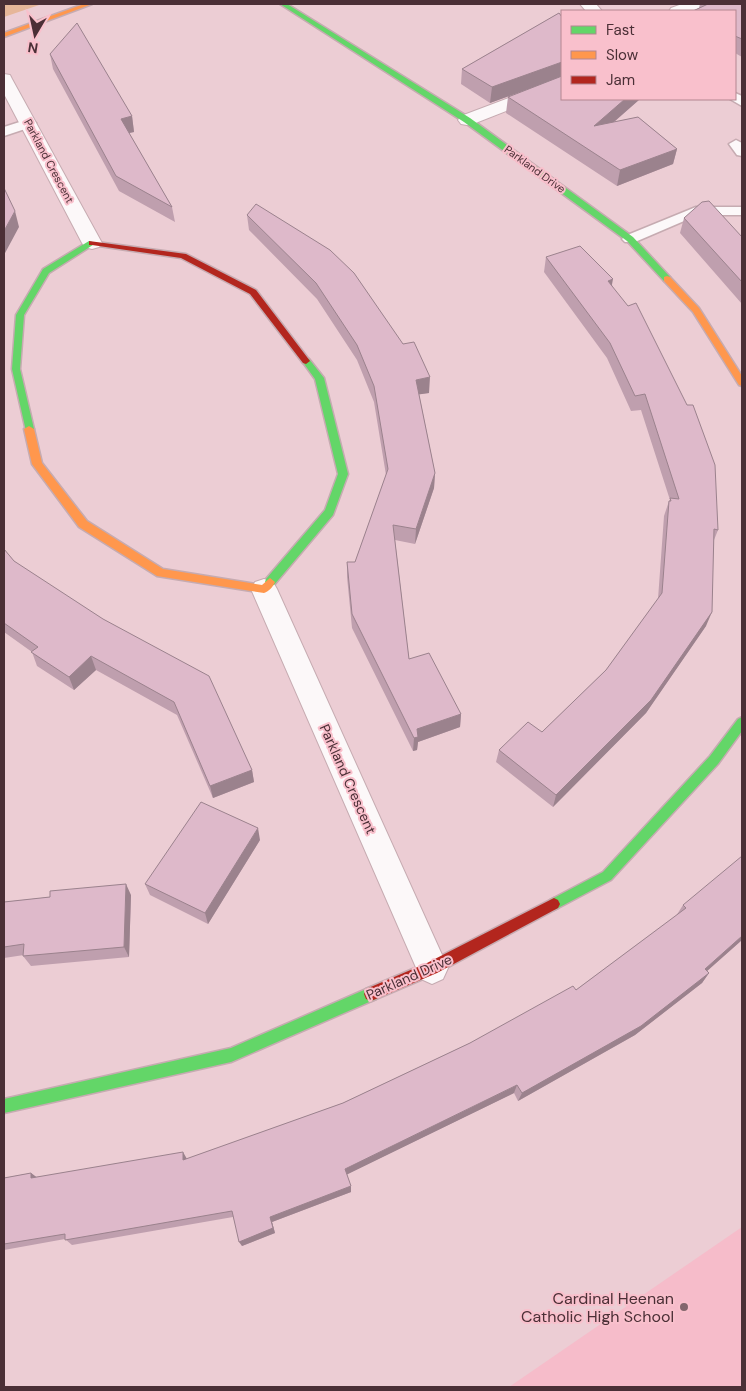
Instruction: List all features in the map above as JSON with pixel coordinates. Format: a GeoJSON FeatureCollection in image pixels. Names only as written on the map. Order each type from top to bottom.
{"type":"FeatureCollection","features":[{"type":"Feature","properties":{"kind":"street"},"geometry":{"type":"LineString","coordinates":[[4,34],[89,4]]}},
{"type":"Feature","properties":{"kind":"street","name":"Parkland Drive"},"geometry":{"type":"LineString","coordinates":[[283,4],[467,120],[630,239],[696,310],[742,383]]}},
{"type":"Feature","properties":{"kind":"street"},"geometry":{"type":"LineString","coordinates":[[680,10],[696,4]]}},
{"type":"Feature","properties":{"kind":"street","name":"Parkland Crescent"},"geometry":{"type":"LineString","coordinates":[[4,79],[29,122],[92,243]]}},
{"type":"Feature","properties":{"kind":"street"},"geometry":{"type":"LineString","coordinates":[[467,120],[561,84]]}},
{"type":"Feature","properties":{"kind":"street"},"geometry":{"type":"LineString","coordinates":[[92,243],[183,256],[253,292],[319,378],[343,474],[329,512],[264,589],[161,573],[83,524],[37,464],[16,369],[20,316],[46,271],[92,243]]}},
{"type":"Feature","properties":{"kind":"street","name":"Parkland Crescent"},"geometry":{"type":"LineString","coordinates":[[264,589],[432,968]]}},
{"type":"Feature","properties":{"kind":"street","name":"Parkland Drive"},"geometry":{"type":"LineString","coordinates":[[4,1106],[231,1055],[432,968],[607,876],[714,760],[742,722]]}},
{"type":"Feature","properties":{"kind":"lane"},"geometry":{"type":"LineString","coordinates":[[4,132],[29,122]]}},
{"type":"Feature","properties":{"kind":"lane"},"geometry":{"type":"LineString","coordinates":[[630,239],[696,211],[742,211]]}},
{"type":"Feature","properties":{"kind":"shaded area"},"geometry":{"type":"Polygon","coordinates":[[[4,4],[42,4],[4,17],[4,4]]]}},
{"type":"Feature","properties":{"kind":"shaded area","name":"Cardinal Heenan Catholic High School"},"geometry":{"type":"Polygon","coordinates":[[[742,1227],[742,1387],[509,1387],[742,1227]]]}},
{"type":"Feature","properties":{"kind":"building"},"geometry":{"type":"Polygon","coordinates":[[[708,4],[742,4],[742,39],[736,36],[736,10],[695,10],[708,4]]]}},
{"type":"Feature","properties":{"kind":"building"},"geometry":{"type":"Polygon","coordinates":[[[559,13],[561,16],[561,62],[492,87],[462,69],[559,13]]]}},
{"type":"Feature","properties":{"kind":"building"},"geometry":{"type":"Polygon","coordinates":[[[77,23],[132,116],[121,119],[172,207],[116,176],[50,54],[77,23]]]}},
{"type":"Feature","properties":{"kind":"building"},"geometry":{"type":"Polygon","coordinates":[[[561,76],[561,100],[624,100],[594,126],[638,117],[677,149],[620,170],[508,97],[561,76]]]}},
{"type":"Feature","properties":{"kind":"building"},"geometry":{"type":"Polygon","coordinates":[[[4,188],[15,211],[4,231],[4,188]]]}},
{"type":"Feature","properties":{"kind":"building"},"geometry":{"type":"Polygon","coordinates":[[[709,201],[742,237],[742,282],[684,218],[702,202],[709,201]]]}},
{"type":"Feature","properties":{"kind":"building"},"geometry":{"type":"Polygon","coordinates":[[[256,204],[330,250],[354,273],[403,344],[414,342],[430,377],[416,380],[435,473],[416,529],[393,525],[409,659],[429,653],[461,714],[417,729],[418,737],[414,738],[352,614],[347,562],[355,562],[388,469],[374,386],[357,345],[316,283],[247,215],[256,204]]]}},
{"type":"Feature","properties":{"kind":"building"},"geometry":{"type":"Polygon","coordinates":[[[580,246],[613,279],[608,281],[628,306],[636,303],[687,405],[693,405],[715,465],[718,530],[714,529],[712,612],[651,700],[556,795],[499,750],[528,722],[542,732],[606,670],[662,593],[669,501],[671,501],[670,498],[679,499],[645,394],[635,396],[610,343],[546,257],[580,246]]]}},
{"type":"Feature","properties":{"kind":"building"},"geometry":{"type":"Polygon","coordinates":[[[4,549],[14,561],[103,619],[209,676],[252,770],[210,786],[174,702],[91,656],[69,677],[31,652],[38,647],[4,623],[4,549]]]}},
{"type":"Feature","properties":{"kind":"building"},"geometry":{"type":"Polygon","coordinates":[[[201,802],[258,828],[205,913],[145,884],[201,802]]]}},
{"type":"Feature","properties":{"kind":"building"},"geometry":{"type":"Polygon","coordinates":[[[742,856],[742,936],[705,969],[709,973],[641,1026],[522,1093],[517,1085],[345,1169],[351,1186],[270,1217],[273,1228],[239,1242],[232,1211],[65,1240],[65,1234],[4,1244],[4,1178],[31,1173],[31,1178],[183,1152],[183,1160],[343,1103],[470,1043],[573,986],[576,990],[686,908],[683,905],[742,856]]]}},
{"type":"Feature","properties":{"kind":"building"},"geometry":{"type":"Polygon","coordinates":[[[126,884],[124,947],[23,956],[24,944],[4,947],[4,902],[50,897],[50,891],[126,884]]]}},
{"type":"Feature","properties":{"kind":"traffic: fast"},"geometry":{"type":"LineString","coordinates":[[283,4],[467,120],[630,239],[667,279]]}},
{"type":"Feature","properties":{"kind":"traffic: fast"},"geometry":{"type":"LineString","coordinates":[[29,429],[16,369],[20,315],[46,271],[92,243]]}},
{"type":"Feature","properties":{"kind":"traffic: fast"},"geometry":{"type":"LineString","coordinates":[[270,582],[329,512],[343,474],[319,378],[306,361]]}},
{"type":"Feature","properties":{"kind":"traffic: fast"},"geometry":{"type":"LineString","coordinates":[[554,904],[607,876],[714,760],[742,722]]}},
{"type":"Feature","properties":{"kind":"traffic: fast"},"geometry":{"type":"LineString","coordinates":[[4,1106],[231,1055],[371,994]]}},
{"type":"Feature","properties":{"kind":"traffic: slow"},"geometry":{"type":"LineString","coordinates":[[4,35],[89,4]]}},
{"type":"Feature","properties":{"kind":"traffic: slow"},"geometry":{"type":"LineString","coordinates":[[667,279],[696,310],[742,383]]}},
{"type":"Feature","properties":{"kind":"traffic: slow"},"geometry":{"type":"LineString","coordinates":[[29,429],[37,464],[83,524],[161,573],[264,589],[270,582]]}},
{"type":"Feature","properties":{"kind":"traffic: jam"},"geometry":{"type":"LineString","coordinates":[[92,243],[183,256],[253,292],[306,361]]}},
{"type":"Feature","properties":{"kind":"traffic: jam"},"geometry":{"type":"LineString","coordinates":[[371,994],[432,968],[554,904]]}},
{"type":"Feature","properties":{"kind":"place","name":"Cardinal Heenan Catholic High School"},"geometry":{"type":"Point","coordinates":[684,1307]}}]}
